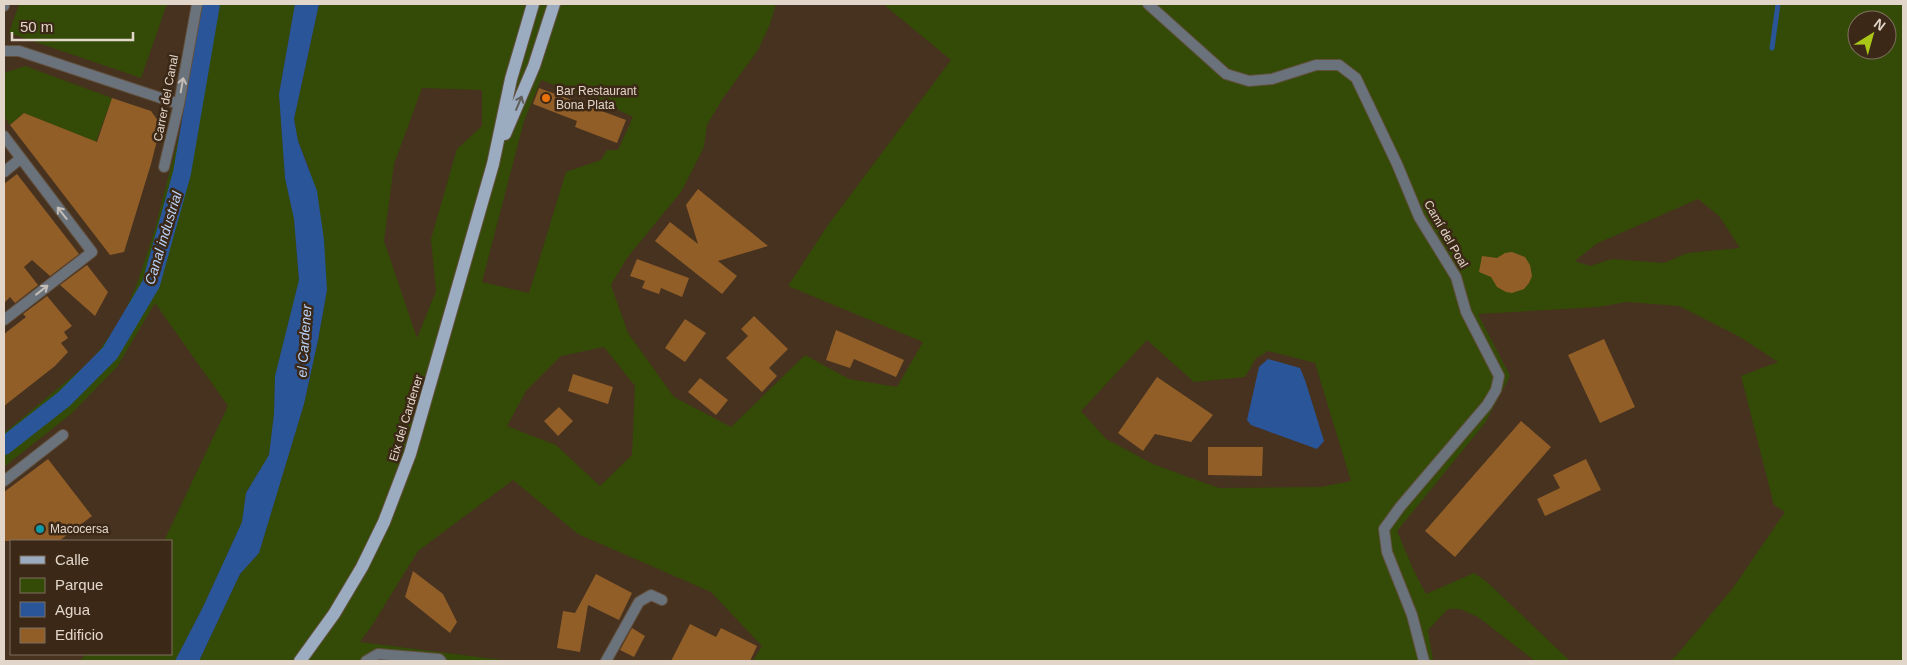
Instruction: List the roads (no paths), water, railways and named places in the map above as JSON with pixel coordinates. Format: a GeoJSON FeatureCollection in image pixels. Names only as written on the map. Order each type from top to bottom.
{"type":"FeatureCollection","features":[{"type":"Feature","properties":{"kind":"main road","name":"Eix del Cardener"},"geometry":{"type":"LineString","coordinates":[[300,661],[339,606],[362,567],[384,522],[410,454],[493,164],[512,80],[533,4]]}},
{"type":"Feature","properties":{"kind":"main road","name":"Eix del Cardener"},"geometry":{"type":"LineString","coordinates":[[493,164],[534,66],[554,4]]}},
{"type":"Feature","properties":{"kind":"street","name":"Carrer del Canal"},"geometry":{"type":"LineString","coordinates":[[164,167],[178,104],[196,4]]}},
{"type":"Feature","properties":{"kind":"street","name":"Camí del Poal"},"geometry":{"type":"LineString","coordinates":[[1148,4],[1226,74],[1249,81],[1272,79],[1316,65],[1339,65],[1356,78],[1381,128],[1419,217],[1456,278],[1466,312],[1499,376],[1496,390],[1488,405],[1400,506],[1384,529],[1387,552],[1412,615],[1424,661]]}},
{"type":"Feature","properties":{"kind":"street"},"geometry":{"type":"LineString","coordinates":[[4,51],[19,51],[178,104]]}},
{"type":"Feature","properties":{"kind":"street"},"geometry":{"type":"LineString","coordinates":[[4,136],[92,252],[4,320]]}},
{"type":"Feature","properties":{"kind":"street"},"geometry":{"type":"LineString","coordinates":[[4,172],[20,159]]}},
{"type":"Feature","properties":{"kind":"street"},"geometry":{"type":"LineString","coordinates":[[4,481],[63,435]]}},
{"type":"Feature","properties":{"kind":"street"},"geometry":{"type":"LineString","coordinates":[[606,661],[639,602],[651,595],[662,600]]}},
{"type":"Feature","properties":{"kind":"street"},"geometry":{"type":"LineString","coordinates":[[366,661],[378,654],[439,659],[441,661]]}},
{"type":"Feature","properties":{"kind":"water","name":"el Cardener"},"geometry":{"type":"Polygon","coordinates":[[[295,4],[319,4],[294,119],[298,141],[317,191],[324,240],[327,290],[318,340],[304,404],[259,553],[240,574],[199,661],[175,661],[203,607],[242,522],[246,493],[269,455],[274,414],[275,376],[299,280],[294,219],[285,178],[279,94],[295,4]]]}},
{"type":"Feature","properties":{"kind":"water"},"geometry":{"type":"Polygon","coordinates":[[[1268,359],[1300,368],[1324,441],[1317,449],[1251,425],[1247,420],[1259,367],[1268,359]]]}},
{"type":"Feature","properties":{"kind":"waterway","name":"Canal industrial"},"geometry":{"type":"LineString","coordinates":[[4,446],[64,399],[110,353],[151,284],[182,173],[211,4]]}},
{"type":"Feature","properties":{"kind":"waterway"},"geometry":{"type":"LineString","coordinates":[[1772,48],[1778,4]]}},
{"type":"Feature","properties":{"kind":"place","name":"Bar Restaurant Bona Plata"},"geometry":{"type":"Point","coordinates":[546,98]}},
{"type":"Feature","properties":{"kind":"place","name":"Macocersa"},"geometry":{"type":"Point","coordinates":[40,529]}}]}
